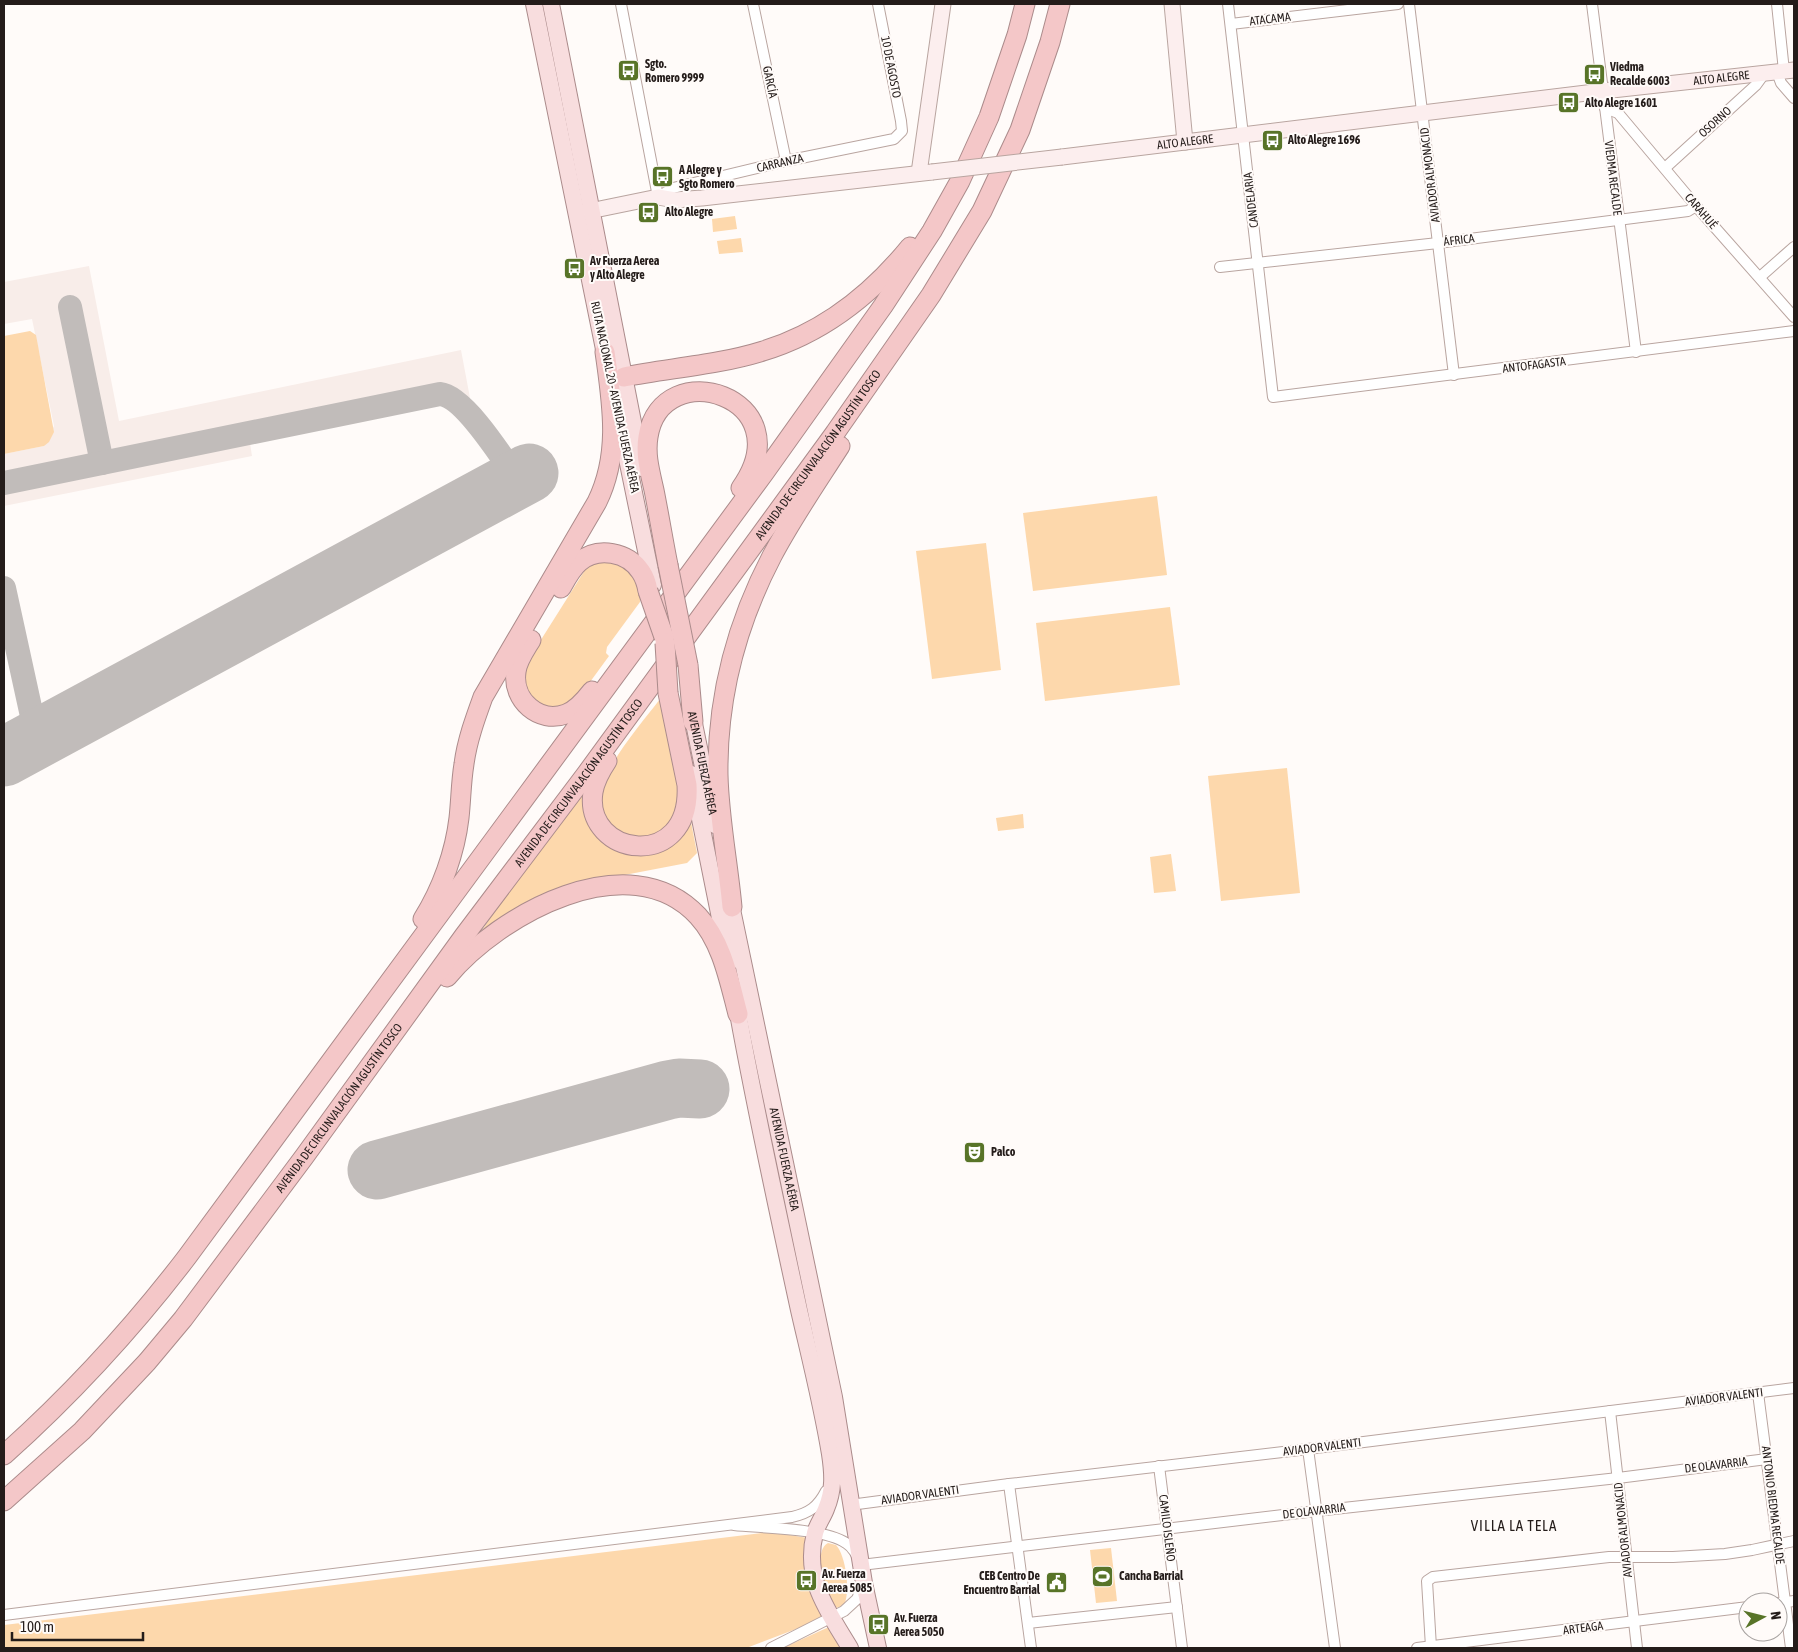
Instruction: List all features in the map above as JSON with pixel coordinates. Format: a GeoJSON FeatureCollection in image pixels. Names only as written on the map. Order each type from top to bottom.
{"type":"FeatureCollection","features":[{"type":"Feature","properties":{"kind":"highway"},"geometry":{"type":"LineString","coordinates":[[624,378],[741,356],[779,346],[811,331],[832,318],[874,286],[912,244],[950,180],[983,106],[995,73],[1015,4]]}},
{"type":"Feature","properties":{"kind":"highway"},"geometry":{"type":"LineString","coordinates":[[4,1455],[63,1400],[122,1338],[152,1303],[664,610],[867,329],[900,281],[946,207],[960,180],[989,117],[1017,35],[1025,4]]}},
{"type":"Feature","properties":{"kind":"highway","name":"AVENIDA DE CIRCUNVALACIÓN AGUSTÍN TOSCO"},"geometry":{"type":"LineString","coordinates":[[4,1501],[82,1431],[147,1362],[183,1319],[793,493],[931,295],[982,211],[1020,130],[1050,42],[1060,4]]}},
{"type":"Feature","properties":{"kind":"highway"},"geometry":{"type":"LineString","coordinates":[[996,183],[1044,99],[1072,4]]}},
{"type":"Feature","properties":{"kind":"highway"},"geometry":{"type":"LineString","coordinates":[[693,722],[686,669],[666,568],[647,458],[649,430],[660,410],[678,397],[700,392],[721,395],[731,399],[747,414],[756,436],[757,455],[748,478],[698,547],[664,610],[626,646],[596,687],[575,709],[568,713],[551,716],[541,714],[525,704],[520,696],[515,678],[519,660],[578,563],[594,554],[604,552],[621,556],[635,564],[651,588],[664,640],[671,690],[687,786],[688,796],[684,815],[675,831],[658,843],[637,847],[627,845],[610,836],[598,820],[593,803],[593,794],[600,773],[718,608],[849,432],[940,303],[982,211]]}},
{"type":"Feature","properties":{"kind":"highway"},"geometry":{"type":"LineString","coordinates":[[326,1069],[366,998],[417,928],[433,901],[453,847],[459,818],[466,750],[483,698],[602,492],[611,459],[614,430],[605,352]]}},
{"type":"Feature","properties":{"kind":"highway"},"geometry":{"type":"LineString","coordinates":[[732,907],[718,776],[721,713],[731,662],[747,611],[772,555],[849,432]]}},
{"type":"Feature","properties":{"kind":"highway"},"geometry":{"type":"LineString","coordinates":[[387,1042],[468,955],[504,925],[562,897],[610,886],[637,886],[657,890],[675,898],[697,915],[707,928],[719,950],[738,1014]]}},
{"type":"Feature","properties":{"kind":"main road","name":"RUTA NACIONAL 20 - AVENIDA FUERZA AÉREA"},"geometry":{"type":"LineString","coordinates":[[534,4],[624,378],[666,568]]}},
{"type":"Feature","properties":{"kind":"main road","name":"RUTA NACIONAL 20 - AVENIDA FUERZA AÉREA"},"geometry":{"type":"LineString","coordinates":[[551,4],[605,352],[651,588]]}},
{"type":"Feature","properties":{"kind":"main road"},"geometry":{"type":"LineString","coordinates":[[925,173],[943,4]]}},
{"type":"Feature","properties":{"kind":"main road"},"geometry":{"type":"LineString","coordinates":[[1172,4],[1185,142]]}},
{"type":"Feature","properties":{"kind":"main road","name":"ALTO ALEGRE"},"geometry":{"type":"LineString","coordinates":[[584,212],[658,198],[675,200],[702,198],[925,173],[1780,71]]}},
{"type":"Feature","properties":{"kind":"main road","name":"AVENIDA FUERZA AÉREA"},"geometry":{"type":"LineString","coordinates":[[671,690],[723,927],[738,1014],[824,1422],[833,1474],[831,1496],[815,1532],[812,1557],[813,1570],[819,1596],[850,1648]]}},
{"type":"Feature","properties":{"kind":"main road","name":"AVENIDA FUERZA AÉREA"},"geometry":{"type":"LineString","coordinates":[[693,722],[836,1407],[850,1505],[878,1648]]}},
{"type":"Feature","properties":{"kind":"main road"},"geometry":{"type":"LineString","coordinates":[[773,1186],[789,1183]]}},
{"type":"Feature","properties":{"kind":"street"},"geometry":{"type":"LineString","coordinates":[[620,4],[658,198]]}},
{"type":"Feature","properties":{"kind":"street","name":"GARCÍA"},"geometry":{"type":"LineString","coordinates":[[753,4],[786,161]]}},
{"type":"Feature","properties":{"kind":"street","name":"10 DE AGOSTO"},"geometry":{"type":"LineString","coordinates":[[878,4],[902,131]]}},
{"type":"Feature","properties":{"kind":"street","name":"CANDELARIA"},"geometry":{"type":"LineString","coordinates":[[1228,4],[1273,397]]}},
{"type":"Feature","properties":{"kind":"street","name":"ATACAMA"},"geometry":{"type":"LineString","coordinates":[[1231,24],[1398,4]]}},
{"type":"Feature","properties":{"kind":"street","name":"AVIADOR ALMONACID"},"geometry":{"type":"LineString","coordinates":[[1409,4],[1454,375]]}},
{"type":"Feature","properties":{"kind":"street","name":"VIEDMA RECALDE"},"geometry":{"type":"LineString","coordinates":[[1592,4],[1636,352]]}},
{"type":"Feature","properties":{"kind":"street"},"geometry":{"type":"LineString","coordinates":[[1777,4],[1781,84],[1794,98]]}},
{"type":"Feature","properties":{"kind":"street","name":"OSORNO"},"geometry":{"type":"LineString","coordinates":[[1665,168],[1756,85],[1780,71]]}},
{"type":"Feature","properties":{"kind":"street","name":"CARAHUÉ"},"geometry":{"type":"LineString","coordinates":[[1605,108],[1618,113],[1696,206],[1794,317]]}},
{"type":"Feature","properties":{"kind":"street","name":"CARRANZA"},"geometry":{"type":"LineString","coordinates":[[658,198],[672,188],[786,161],[894,139],[902,131]]}},
{"type":"Feature","properties":{"kind":"street","name":"ÁFRICA"},"geometry":{"type":"LineString","coordinates":[[1220,268],[1619,220],[1688,211],[1696,206]]}},
{"type":"Feature","properties":{"kind":"street"},"geometry":{"type":"LineString","coordinates":[[1760,278],[1794,247]]}},
{"type":"Feature","properties":{"kind":"street","name":"ANTOFAGASTA"},"geometry":{"type":"LineString","coordinates":[[1273,397],[1794,331]]}},
{"type":"Feature","properties":{"kind":"street","name":"AVIADOR VALENTI"},"geometry":{"type":"LineString","coordinates":[[850,1505],[1794,1388]]}},
{"type":"Feature","properties":{"kind":"street","name":"ANTONIO BIEDMA RECALDE"},"geometry":{"type":"LineString","coordinates":[[1758,1392],[1785,1592]]}},
{"type":"Feature","properties":{"kind":"street","name":"AVIADOR ALMONACID"},"geometry":{"type":"LineString","coordinates":[[1610,1411],[1637,1648]]}},
{"type":"Feature","properties":{"kind":"street"},"geometry":{"type":"LineString","coordinates":[[1308,1449],[1334,1648]]}},
{"type":"Feature","properties":{"kind":"street","name":"DE OLAVARRIA"},"geometry":{"type":"LineString","coordinates":[[861,1565],[1316,1511],[1618,1478],[1767,1459]]}},
{"type":"Feature","properties":{"kind":"street","name":"CAMILO ISLEÑO"},"geometry":{"type":"LineString","coordinates":[[1159,1466],[1182,1648]]}},
{"type":"Feature","properties":{"kind":"street"},"geometry":{"type":"LineString","coordinates":[[4,1615],[792,1517],[810,1511],[821,1500],[833,1474]]}},
{"type":"Feature","properties":{"kind":"street"},"geometry":{"type":"LineString","coordinates":[[1009,1484],[1031,1648]]}},
{"type":"Feature","properties":{"kind":"street"},"geometry":{"type":"LineString","coordinates":[[734,1525],[815,1532],[834,1537],[847,1544],[856,1554],[861,1565]]}},
{"type":"Feature","properties":{"kind":"street"},"geometry":{"type":"LineString","coordinates":[[1431,1647],[1427,1580],[1434,1577],[1626,1556],[1704,1556],[1752,1550],[1794,1541]]}},
{"type":"Feature","properties":{"kind":"street"},"geometry":{"type":"LineString","coordinates":[[771,1648],[844,1612],[860,1594],[864,1583]]}},
{"type":"Feature","properties":{"kind":"street"},"geometry":{"type":"LineString","coordinates":[[1028,1623],[1177,1607]]}},
{"type":"Feature","properties":{"kind":"street","name":"ARTEAGA"},"geometry":{"type":"LineString","coordinates":[[1418,1648],[1487,1644],[1633,1621],[1738,1608]]}},
{"type":"Feature","properties":{"kind":"street","name":"ANTONIO BIEDMA RECALDE"},"geometry":{"type":"LineString","coordinates":[[1788,1620],[1791,1648]]}},
{"type":"Feature","properties":{"kind":"shaded area"},"geometry":{"type":"Polygon","coordinates":[[[735,216],[737,229],[713,232],[712,219],[735,216]]]}},
{"type":"Feature","properties":{"kind":"shaded area"},"geometry":{"type":"Polygon","coordinates":[[[741,238],[743,252],[719,254],[717,241],[741,238]]]}},
{"type":"Feature","properties":{"kind":"shaded area"},"geometry":{"type":"Polygon","coordinates":[[[89,266],[119,421],[461,350],[470,398],[250,443],[252,456],[4,506],[4,454],[44,446],[54,426],[32,319],[4,324],[4,282],[89,266]]]}},
{"type":"Feature","properties":{"kind":"shaded area"},"geometry":{"type":"Polygon","coordinates":[[[30,331],[36,335],[54,432],[49,442],[44,446],[4,454],[4,336],[30,331]]]}},
{"type":"Feature","properties":{"kind":"shaded area"},"geometry":{"type":"Polygon","coordinates":[[[1157,496],[1167,575],[1033,591],[1023,513],[1157,496]]]}},
{"type":"Feature","properties":{"kind":"shaded area"},"geometry":{"type":"Polygon","coordinates":[[[986,543],[1001,670],[932,679],[916,551],[986,543]]]}},
{"type":"Feature","properties":{"kind":"shaded area"},"geometry":{"type":"Polygon","coordinates":[[[607,560],[628,567],[641,590],[640,602],[607,647],[606,653],[609,656],[582,693],[566,706],[551,709],[536,704],[524,689],[523,671],[585,570],[595,563],[607,560]]]}},
{"type":"Feature","properties":{"kind":"shaded area"},"geometry":{"type":"Polygon","coordinates":[[[1170,607],[1180,685],[1045,701],[1036,623],[1170,607]]]}},
{"type":"Feature","properties":{"kind":"shaded area"},"geometry":{"type":"Polygon","coordinates":[[[660,699],[678,791],[673,824],[648,841],[614,832],[600,808],[601,792],[613,763],[660,699]]]}},
{"type":"Feature","properties":{"kind":"shaded area"},"geometry":{"type":"Polygon","coordinates":[[[1287,768],[1300,893],[1221,901],[1208,776],[1287,768]]]}},
{"type":"Feature","properties":{"kind":"shaded area"},"geometry":{"type":"Polygon","coordinates":[[[590,785],[588,797],[631,852],[688,820],[691,822],[697,853],[687,863],[588,882],[479,935],[500,903],[590,785]]]}},
{"type":"Feature","properties":{"kind":"shaded area"},"geometry":{"type":"Polygon","coordinates":[[[1023,814],[1024,828],[998,831],[996,818],[1023,814]]]}},
{"type":"Feature","properties":{"kind":"shaded area"},"geometry":{"type":"Polygon","coordinates":[[[1171,854],[1176,891],[1154,893],[1150,857],[1171,854]]]}},
{"type":"Feature","properties":{"kind":"shaded area"},"geometry":{"type":"Polygon","coordinates":[[[771,1532],[808,1538],[812,1590],[819,1609],[825,1618],[749,1647],[4,1648],[4,1625],[771,1532]]]}},
{"type":"Feature","properties":{"kind":"shaded area"},"geometry":{"type":"Polygon","coordinates":[[[828,1543],[836,1545],[839,1550],[846,1573],[847,1590],[845,1603],[835,1608],[825,1596],[820,1567],[821,1552],[828,1543]]]}},
{"type":"Feature","properties":{"kind":"shaded area","name":"Cancha Barrial"},"geometry":{"type":"Polygon","coordinates":[[[1111,1548],[1117,1601],[1096,1603],[1090,1550],[1111,1548]]]}},
{"type":"Feature","properties":{"kind":"shaded area"},"geometry":{"type":"Polygon","coordinates":[[[831,1626],[842,1648],[783,1648],[831,1626]]]}},
{"type":"Feature","properties":{"kind":"taxiway"},"geometry":{"type":"LineString","coordinates":[[70,307],[102,463]]}},
{"type":"Feature","properties":{"kind":"taxiway"},"geometry":{"type":"LineString","coordinates":[[4,483],[440,394],[450,397],[460,405],[483,430],[517,479]]}},
{"type":"Feature","properties":{"kind":"taxiway"},"geometry":{"type":"LineString","coordinates":[[4,588],[37,739]]}},
{"type":"Feature","properties":{"kind":"runway"},"geometry":{"type":"LineString","coordinates":[[4,757],[529,473]]}},
{"type":"Feature","properties":{"kind":"runway"},"geometry":{"type":"LineString","coordinates":[[377,1170],[668,1090],[679,1088],[700,1089]]}},
{"type":"Feature","properties":{"kind":"place","name":"Sgto. Romero 9999"},"geometry":{"type":"Point","coordinates":[629,71]}},
{"type":"Feature","properties":{"kind":"place","name":"Viedma Recalde 6003"},"geometry":{"type":"Point","coordinates":[1594,74]}},
{"type":"Feature","properties":{"kind":"place","name":"Alto Alegre 1601"},"geometry":{"type":"Point","coordinates":[1569,103]}},
{"type":"Feature","properties":{"kind":"place","name":"Alto Alegre 1696"},"geometry":{"type":"Point","coordinates":[1272,140]}},
{"type":"Feature","properties":{"kind":"place","name":"A Alegre y Sgto Romero"},"geometry":{"type":"Point","coordinates":[663,177]}},
{"type":"Feature","properties":{"kind":"place","name":"Alto Alegre"},"geometry":{"type":"Point","coordinates":[649,212]}},
{"type":"Feature","properties":{"kind":"place","name":"Av Fuerza Aerea y Alto Alegre"},"geometry":{"type":"Point","coordinates":[574,268]}},
{"type":"Feature","properties":{"kind":"place","name":"Palco"},"geometry":{"type":"Point","coordinates":[975,1152]}},
{"type":"Feature","properties":{"kind":"place","name":"Cancha Barrial"},"geometry":{"type":"Point","coordinates":[1103,1576]}},
{"type":"Feature","properties":{"kind":"place","name":"Av. Fuerza Aerea 5085"},"geometry":{"type":"Point","coordinates":[806,1581]}},
{"type":"Feature","properties":{"kind":"place","name":"CEB Centro De Encuentro Barrial"},"geometry":{"type":"Point","coordinates":[1056,1583]}},
{"type":"Feature","properties":{"kind":"place","name":"Av. Fuerza Aerea 5050"},"geometry":{"type":"Point","coordinates":[878,1625]}},
{"type":"Feature","properties":{"kind":"district","name":"VILLA LA TELA"},"geometry":{"type":"Point","coordinates":[1514,1526]}}]}
